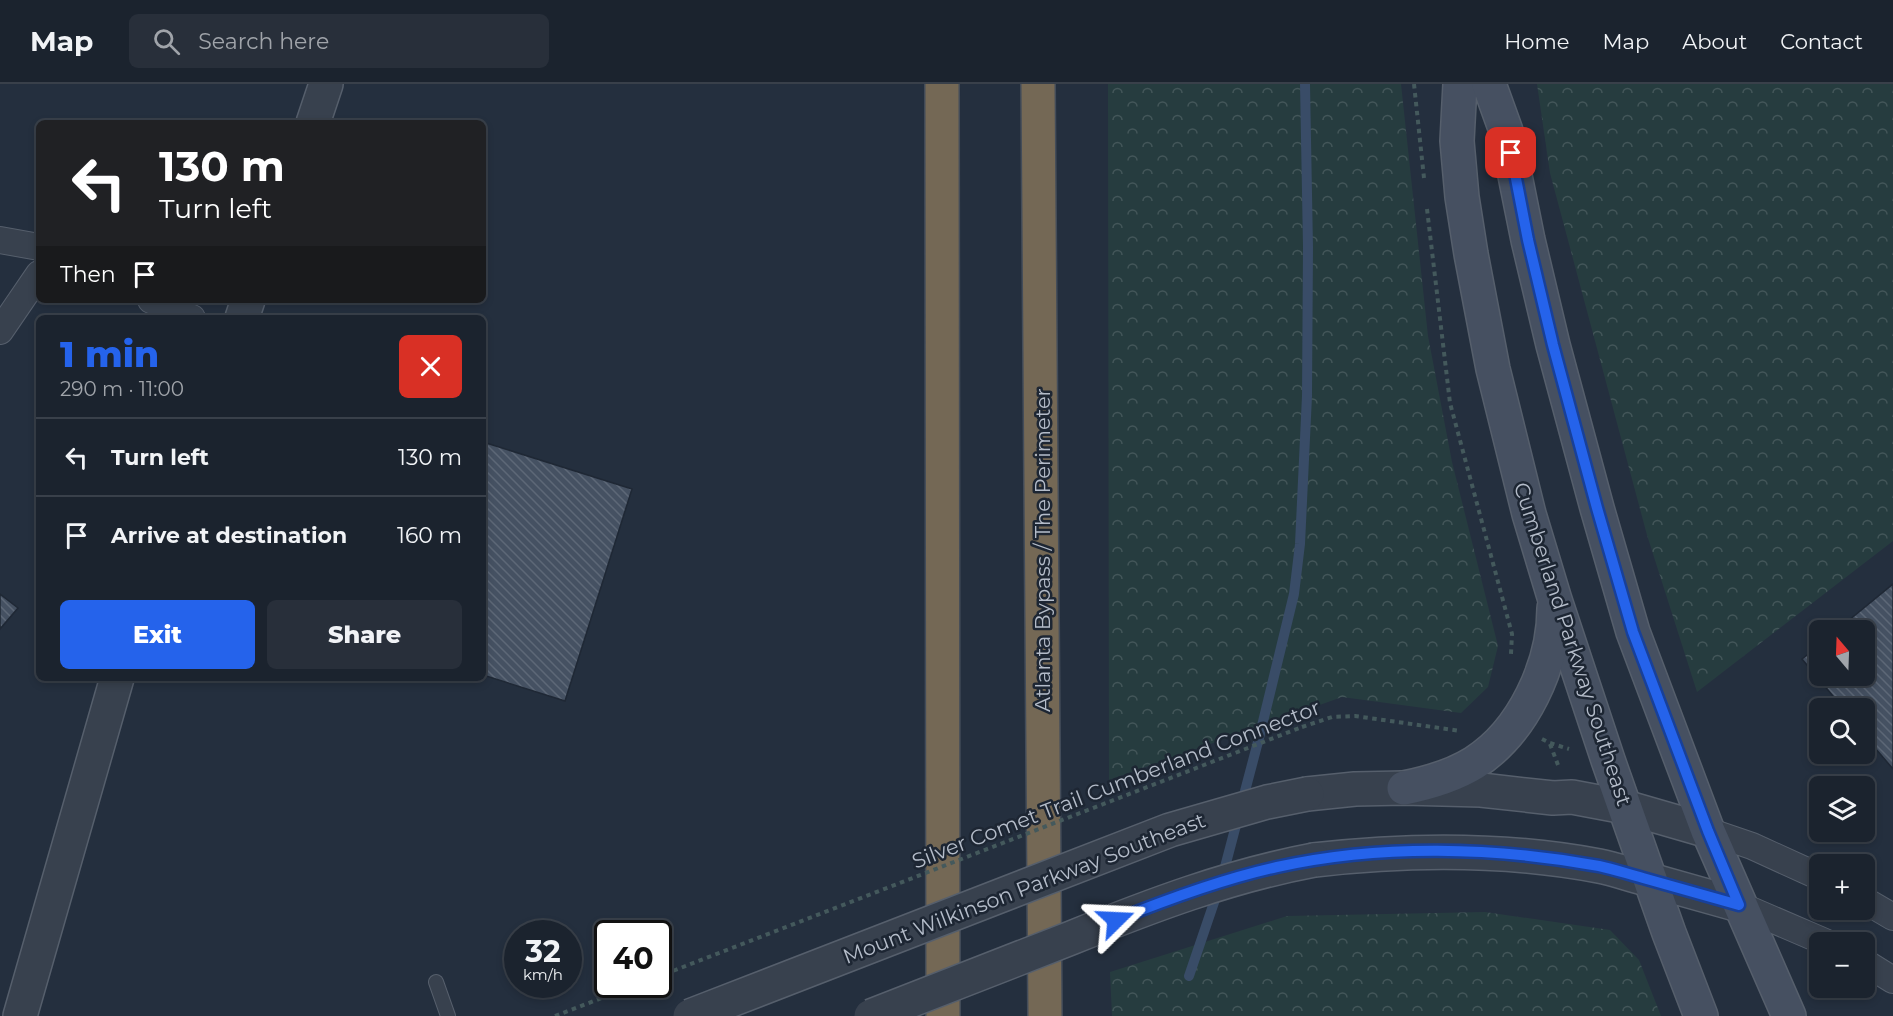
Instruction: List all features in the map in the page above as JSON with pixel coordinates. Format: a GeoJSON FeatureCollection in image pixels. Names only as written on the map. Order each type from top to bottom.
{"type":"FeatureCollection","features":[{"type":"Feature","properties":{"kind":"highway"},"geometry":{"type":"LineString","coordinates":[[942,84],[943,1016]]}},
{"type":"Feature","properties":{"kind":"highway","name":"Atlanta Bypass / The Perimeter"},"geometry":{"type":"LineString","coordinates":[[1038,84],[1045,1016]]}},
{"type":"Feature","properties":{"kind":"main road","name":"Cumberland Parkway Southeast"},"geometry":{"type":"LineString","coordinates":[[1460,84],[1457,141],[1462,197],[1473,265],[1510,442],[1555,600],[1669,933],[1701,1016]]}},
{"type":"Feature","properties":{"kind":"main road"},"geometry":{"type":"LineString","coordinates":[[1490,84],[1506,131],[1528,240],[1551,334],[1597,508],[1633,632],[1708,831],[1789,1016]]}},
{"type":"Feature","properties":{"kind":"main road"},"geometry":{"type":"LineString","coordinates":[[1404,788],[1431,782],[1475,763],[1498,743],[1516,722],[1534,691],[1545,665],[1552,637],[1555,600]]}},
{"type":"Feature","properties":{"kind":"street"},"geometry":{"type":"LineString","coordinates":[[314,120],[326,84]]}},
{"type":"Feature","properties":{"kind":"street"},"geometry":{"type":"LineString","coordinates":[[0,240],[36,246]]}},
{"type":"Feature","properties":{"kind":"street"},"geometry":{"type":"LineString","coordinates":[[0,332],[36,278]]}},
{"type":"Feature","properties":{"kind":"street"},"geometry":{"type":"LineString","coordinates":[[158,303],[185,315]]}},
{"type":"Feature","properties":{"kind":"street"},"geometry":{"type":"LineString","coordinates":[[28,1006],[116,681]]}},
{"type":"Feature","properties":{"kind":"street","name":"Mount Wilkinson Parkway Southeast"},"geometry":{"type":"LineString","coordinates":[[690,1016],[1170,830],[1267,802],[1307,794],[1355,789],[1404,788],[1481,790],[1553,798],[1572,797],[1625,807],[1708,831],[1752,846],[1809,872]]}},
{"type":"Feature","properties":{"kind":"street"},"geometry":{"type":"LineString","coordinates":[[871,1016],[1161,902],[1257,872],[1314,860],[1370,854],[1429,851],[1478,852],[1601,866],[1739,905],[1809,935]]}},
{"type":"Feature","properties":{"kind":"street"},"geometry":{"type":"LineString","coordinates":[[1875,906],[1893,916]]}},
{"type":"Feature","properties":{"kind":"street"},"geometry":{"type":"LineString","coordinates":[[1875,969],[1893,980]]}},
{"type":"Feature","properties":{"kind":"lane"},"geometry":{"type":"LineString","coordinates":[[436,982],[448,1016]]}},
{"type":"Feature","properties":{"kind":"path"},"geometry":{"type":"LineString","coordinates":[[1414,84],[1425,189]]}},
{"type":"Feature","properties":{"kind":"path"},"geometry":{"type":"LineString","coordinates":[[1426,201],[1450,403],[1512,634],[1511,661]]}},
{"type":"Feature","properties":{"kind":"path","name":"Silver Comet Trail Cumberland Connector"},"geometry":{"type":"LineString","coordinates":[[672,971],[1332,717],[1355,716],[1462,731]]}},
{"type":"Feature","properties":{"kind":"path"},"geometry":{"type":"LineString","coordinates":[[1550,743],[1559,768]]}},
{"type":"Feature","properties":{"kind":"path"},"geometry":{"type":"LineString","coordinates":[[555,1016],[602,998]]}},
{"type":"Feature","properties":{"kind":"green space"},"geometry":{"type":"Polygon","coordinates":[[[1108,84],[1401,84],[1428,336],[1452,462],[1498,646],[1488,687],[1461,713],[1342,697],[1109,780],[1108,84]]]}},
{"type":"Feature","properties":{"kind":"green space"},"geometry":{"type":"Polygon","coordinates":[[[1537,84],[1893,84],[1893,541],[1697,692],[1647,535],[1550,173],[1537,84]]]}},
{"type":"Feature","properties":{"kind":"green space"},"geometry":{"type":"Polygon","coordinates":[[[1485,912],[1610,930],[1639,960],[1661,1016],[1112,1016],[1110,972],[1287,916],[1485,912]]]}},
{"type":"Feature","properties":{"kind":"building"},"geometry":{"type":"Polygon","coordinates":[[[486,443],[632,489],[565,701],[486,676],[486,443]]]}},
{"type":"Feature","properties":{"kind":"building"},"geometry":{"type":"Polygon","coordinates":[[[1893,584],[1893,769],[1875,748],[1875,698],[1835,698],[1825,686],[1875,686],[1875,620],[1849,620],[1893,584]]]}},
{"type":"Feature","properties":{"kind":"building"},"geometry":{"type":"Polygon","coordinates":[[[0,594],[18,608],[0,629],[0,594]]]}},
{"type":"Feature","properties":{"kind":"building"},"geometry":{"type":"Polygon","coordinates":[[[1809,654],[1809,667],[1802,659],[1809,654]]]}},
{"type":"Feature","properties":{"kind":"waterway"},"geometry":{"type":"LineString","coordinates":[[1189,976],[1221,882],[1294,594],[1300,544],[1307,396],[1308,247],[1305,84]]}},
{"type":"Feature","properties":{"kind":"route"},"geometry":{"type":"LineString","coordinates":[[1116,920],[1161,902],[1275,867],[1370,854],[1429,851],[1525,856],[1601,866],[1739,905],[1708,831],[1633,632],[1553,345],[1528,240],[1511,153]]}}]}
